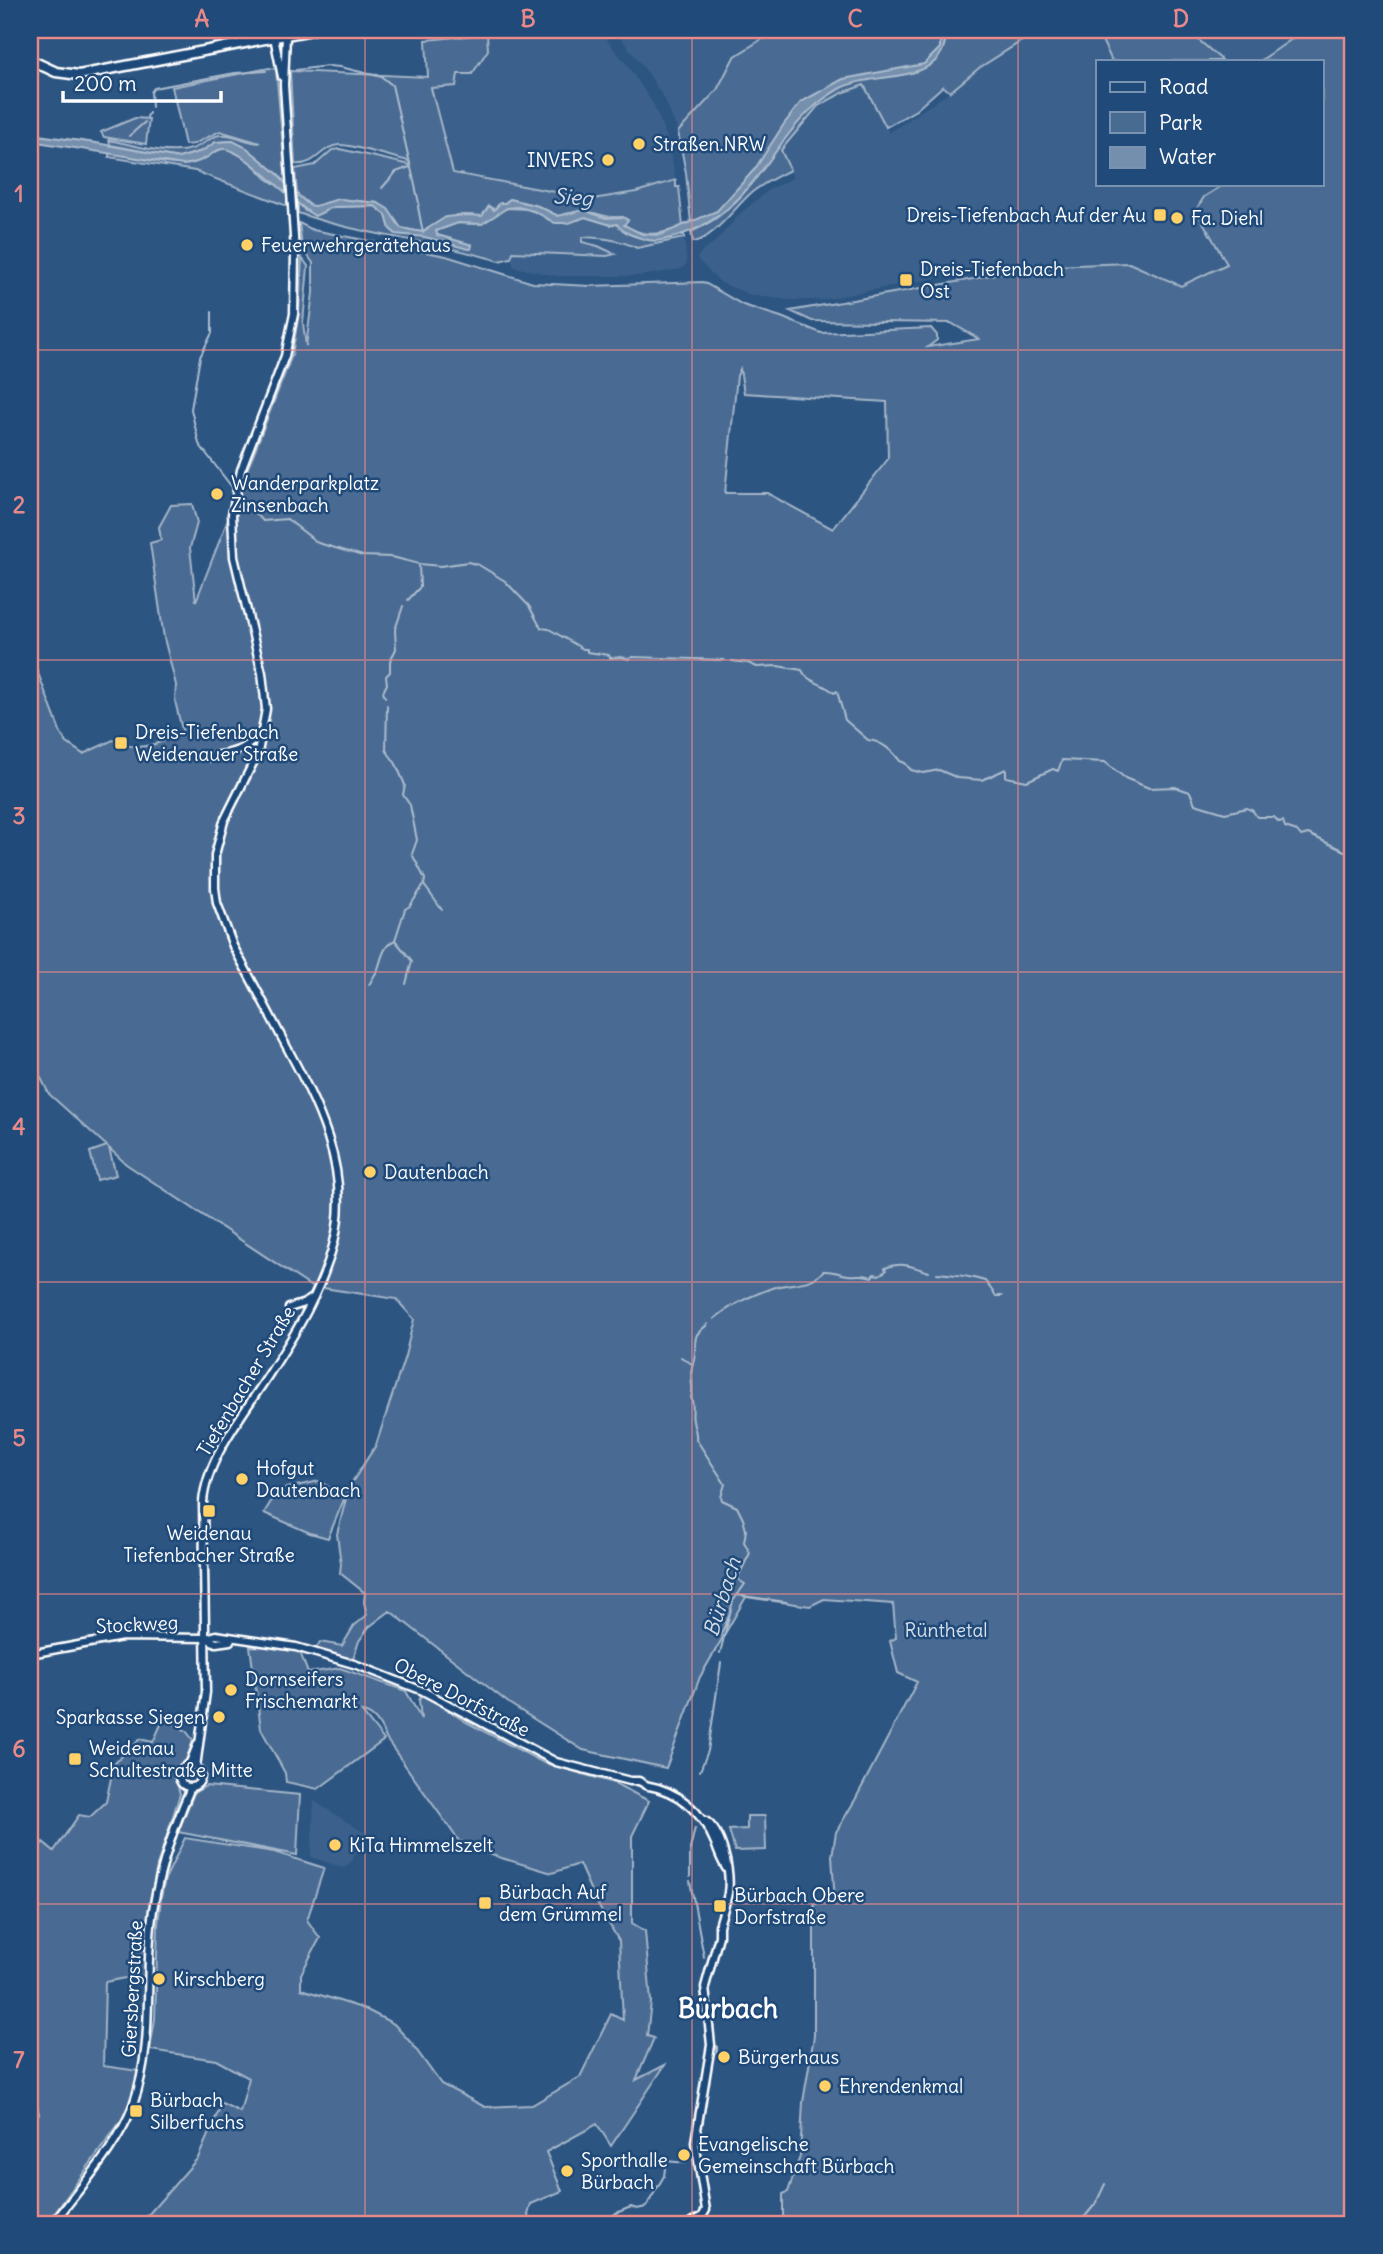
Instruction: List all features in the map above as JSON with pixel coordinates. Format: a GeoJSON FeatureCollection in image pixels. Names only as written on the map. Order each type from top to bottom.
{"type":"FeatureCollection","features":[{"type":"Feature","properties":{"kind":"main road"},"geometry":{"type":"LineString","coordinates":[[30,60],[56,72],[79,75],[312,30]]}},
{"type":"Feature","properties":{"kind":"street"},"geometry":{"type":"LineString","coordinates":[[284,85],[286,35]]}},
{"type":"Feature","properties":{"kind":"street"},"geometry":{"type":"LineString","coordinates":[[274,37],[284,85]]}},
{"type":"Feature","properties":{"kind":"street","name":"Tiefenbacher Straße"},"geometry":{"type":"LineString","coordinates":[[205,1638],[203,1502],[209,1472],[300,1326],[326,1269],[336,1229],[336,1171],[323,1119],[230,939],[215,888],[215,855],[221,829],[255,760],[264,729],[265,691],[233,549],[232,514],[237,485],[289,342],[296,291],[284,85]]}},
{"type":"Feature","properties":{"kind":"street"},"geometry":{"type":"LineString","coordinates":[[209,757],[243,750],[264,729]]}},
{"type":"Feature","properties":{"kind":"street"},"geometry":{"type":"LineString","coordinates":[[289,1308],[305,1303],[315,1296]]}},
{"type":"Feature","properties":{"kind":"street","name":"Stockweg"},"geometry":{"type":"LineString","coordinates":[[30,1654],[122,1637],[205,1638]]}},
{"type":"Feature","properties":{"kind":"street"},"geometry":{"type":"LineString","coordinates":[[193,1766],[206,1692],[205,1638]]}},
{"type":"Feature","properties":{"kind":"street","name":"Obere Dorfstraße"},"geometry":{"type":"LineString","coordinates":[[205,1638],[216,1643],[236,1640],[296,1647],[383,1675],[423,1691],[541,1755],[580,1769],[656,1788],[680,1799],[710,1823],[720,1840],[726,1859],[728,1893],[724,1901],[706,1995],[710,2057],[695,2142],[706,2210],[702,2217],[688,2224]]}},
{"type":"Feature","properties":{"kind":"street"},"geometry":{"type":"LineString","coordinates":[[193,1766],[200,1772],[201,1778],[198,1784],[188,1786],[180,1781],[179,1774],[183,1768],[193,1766]]}},
{"type":"Feature","properties":{"kind":"street","name":"Giersbergstraße"},"geometry":{"type":"LineString","coordinates":[[53,2224],[122,2127],[137,2092],[148,2033],[149,1951],[154,1903],[188,1786]]}},
{"type":"Feature","properties":{"kind":"shaded area"},"geometry":{"type":"Polygon","coordinates":[[[486,30],[599,30],[654,105],[668,141],[676,180],[636,192],[593,199],[453,173],[430,88],[456,86],[458,74],[488,50],[486,30]]]}},
{"type":"Feature","properties":{"kind":"shaded area"},"geometry":{"type":"Polygon","coordinates":[[[615,30],[776,30],[734,57],[717,90],[678,132],[665,100],[615,30]]]}},
{"type":"Feature","properties":{"kind":"shaded area"},"geometry":{"type":"Polygon","coordinates":[[[1039,30],[1097,30],[1112,60],[1096,60],[1096,186],[1222,186],[1204,197],[1196,210],[1228,264],[1181,286],[1129,263],[1025,267],[1001,265],[821,300],[787,300],[751,295],[721,283],[697,259],[742,212],[770,189],[793,178],[780,150],[818,106],[864,85],[889,133],[950,92],[979,68],[1039,30]]]}},
{"type":"Feature","properties":{"kind":"shaded area"},"geometry":{"type":"Polygon","coordinates":[[[1187,30],[1305,30],[1261,60],[1222,60],[1187,30]]]}},
{"type":"Feature","properties":{"kind":"shaded area"},"geometry":{"type":"Polygon","coordinates":[[[582,237],[605,238],[637,248],[684,238],[687,263],[682,269],[640,276],[556,276],[514,267],[512,252],[607,256],[614,254],[582,242],[582,237]]]}},
{"type":"Feature","properties":{"kind":"shaded area","name":"KiTa Himmelszelt"},"geometry":{"type":"Polygon","coordinates":[[[314,1801],[365,1833],[352,1861],[344,1868],[311,1857],[314,1801]]]}},
{"type":"Feature","properties":{"kind":"green space"},"geometry":{"type":"Polygon","coordinates":[[[776,30],[1039,30],[979,68],[950,92],[943,86],[916,110],[886,127],[864,85],[818,106],[781,150],[790,170],[756,189],[708,236],[693,242],[691,232],[726,211],[740,198],[804,115],[845,85],[843,80],[796,108],[755,169],[725,203],[717,211],[691,223],[686,173],[678,132],[717,90],[734,57],[776,30]]]}},
{"type":"Feature","properties":{"kind":"green space"},"geometry":{"type":"Polygon","coordinates":[[[1097,30],[1187,30],[1222,60],[1112,60],[1097,30]]]}},
{"type":"Feature","properties":{"kind":"green space","name":"Rünthetal"},"geometry":{"type":"Polygon","coordinates":[[[1305,30],[1353,30],[1353,2224],[783,2224],[783,2194],[788,2192],[800,2156],[803,2102],[814,2036],[814,1904],[835,1902],[832,1856],[836,1832],[917,1682],[898,1673],[890,1641],[896,1638],[893,1604],[824,1599],[810,1606],[746,1597],[700,1677],[666,1768],[583,1750],[510,1704],[390,1611],[369,1627],[359,1641],[352,1662],[328,1655],[316,1648],[320,1642],[342,1646],[354,1626],[367,1615],[365,1593],[340,1573],[337,1534],[349,1487],[376,1445],[414,1319],[396,1299],[310,1286],[126,1164],[109,1148],[116,1175],[97,1180],[90,1152],[107,1146],[49,1094],[30,1056],[30,652],[62,736],[83,754],[113,740],[140,747],[183,734],[175,701],[176,685],[164,638],[150,543],[161,540],[159,527],[171,505],[192,504],[197,523],[190,548],[196,601],[292,355],[299,312],[302,258],[308,266],[303,323],[306,346],[313,293],[313,263],[302,247],[299,223],[313,230],[446,256],[533,283],[590,286],[703,282],[743,305],[821,333],[931,328],[937,335],[937,340],[928,347],[979,339],[951,323],[812,321],[790,311],[973,279],[1025,267],[1129,263],[1181,286],[1227,264],[1196,210],[1204,197],[1222,186],[1324,186],[1324,60],[1261,60],[1305,30]],[[740,369],[737,376],[725,493],[767,493],[833,529],[888,459],[887,402],[744,393],[740,369]]]}},
{"type":"Feature","properties":{"kind":"green space"},"geometry":{"type":"Polygon","coordinates":[[[487,34],[488,50],[472,74],[458,74],[456,86],[431,88],[453,173],[593,199],[636,192],[676,180],[683,227],[660,233],[638,232],[623,224],[623,217],[584,212],[558,216],[538,206],[510,199],[496,209],[489,208],[482,216],[457,215],[421,232],[401,228],[378,203],[339,199],[313,207],[297,195],[295,169],[315,165],[332,150],[340,149],[410,165],[409,161],[339,145],[309,162],[295,164],[290,71],[428,77],[426,40],[487,34]]]}},
{"type":"Feature","properties":{"kind":"green space"},"geometry":{"type":"Polygon","coordinates":[[[269,68],[276,69],[286,184],[261,160],[233,141],[216,142],[202,151],[179,158],[110,145],[109,140],[150,149],[182,151],[195,148],[221,135],[260,143],[220,131],[194,144],[185,145],[172,87],[269,68]]]}},
{"type":"Feature","properties":{"kind":"green space"},"geometry":{"type":"Polygon","coordinates":[[[135,118],[149,119],[146,144],[104,137],[101,132],[135,118]]]}},
{"type":"Feature","properties":{"kind":"green space"},"geometry":{"type":"Polygon","coordinates":[[[226,148],[248,159],[266,178],[287,192],[287,206],[195,171],[109,157],[109,153],[119,154],[184,165],[195,163],[226,148]]]}},
{"type":"Feature","properties":{"kind":"green space"},"geometry":{"type":"Polygon","coordinates":[[[298,202],[305,211],[319,214],[332,207],[375,206],[386,215],[390,229],[396,234],[425,236],[472,245],[437,235],[436,231],[458,223],[475,224],[507,208],[527,209],[549,220],[578,220],[585,217],[611,225],[617,224],[640,238],[657,239],[684,234],[684,238],[637,248],[617,241],[582,237],[582,242],[615,254],[607,256],[513,252],[511,258],[499,261],[323,221],[298,213],[298,202]]]}},
{"type":"Feature","properties":{"kind":"green space"},"geometry":{"type":"Polygon","coordinates":[[[319,1481],[345,1497],[328,1538],[264,1513],[278,1490],[319,1481]]]}},
{"type":"Feature","properties":{"kind":"green space"},"geometry":{"type":"Polygon","coordinates":[[[250,1646],[278,1647],[300,1652],[308,1673],[340,1668],[406,1691],[421,1719],[419,1700],[423,1694],[466,1722],[544,1763],[614,1783],[649,1801],[632,1836],[632,1923],[645,1931],[651,2002],[647,2036],[654,2038],[636,2080],[665,2065],[611,2146],[597,2124],[546,2152],[562,2191],[531,2204],[528,2215],[533,2224],[140,2224],[198,2158],[222,2103],[240,2112],[249,2078],[216,2060],[150,2050],[155,2019],[161,1898],[165,1879],[185,1838],[274,1852],[324,1868],[307,1920],[320,1938],[301,1974],[301,1989],[365,2009],[394,2024],[441,2084],[485,2107],[532,2105],[580,2077],[611,2014],[623,2020],[619,1941],[594,1898],[579,1864],[552,1873],[488,1854],[459,1841],[377,1722],[367,1713],[362,1712],[384,1740],[318,1789],[286,1782],[285,1773],[261,1729],[250,1646]]]}},
{"type":"Feature","properties":{"kind":"green space"},"geometry":{"type":"Polygon","coordinates":[[[164,1718],[186,1731],[193,1740],[186,1760],[174,1773],[180,1794],[157,1866],[150,1900],[147,1977],[135,1976],[105,1982],[103,2066],[139,2071],[128,2111],[47,2224],[30,2224],[30,2116],[39,2114],[30,2071],[30,1859],[43,1842],[54,1851],[79,1815],[90,1817],[106,1802],[114,1764],[140,1739],[153,1742],[164,1718]]]}},
{"type":"Feature","properties":{"kind":"green space"},"geometry":{"type":"Polygon","coordinates":[[[206,1786],[300,1795],[297,1855],[178,1832],[194,1793],[206,1786]]]}},
{"type":"Feature","properties":{"kind":"green space"},"geometry":{"type":"Polygon","coordinates":[[[747,1816],[765,1816],[766,1850],[735,1851],[729,1830],[747,1829],[747,1816]]]}},
{"type":"Feature","properties":{"kind":"water"},"geometry":{"type":"Polygon","coordinates":[[[940,30],[946,30],[943,49],[935,62],[922,70],[852,84],[837,90],[815,106],[796,125],[748,188],[730,207],[708,223],[658,241],[633,235],[622,230],[617,224],[611,225],[585,217],[569,223],[555,223],[534,211],[518,207],[507,208],[482,224],[458,223],[436,231],[437,235],[472,245],[471,249],[468,249],[425,237],[396,234],[390,229],[386,215],[375,206],[333,207],[315,216],[255,166],[232,151],[220,149],[207,158],[183,165],[30,141],[30,134],[179,158],[202,151],[216,142],[233,141],[247,148],[309,205],[315,206],[339,199],[378,203],[388,209],[401,228],[422,232],[446,217],[482,216],[489,206],[494,210],[500,203],[510,199],[538,206],[558,216],[583,210],[606,218],[623,217],[628,220],[624,225],[642,234],[660,235],[717,211],[755,169],[801,102],[843,79],[924,64],[940,48],[940,30]]]}},
{"type":"Feature","properties":{"kind":"waterway"},"geometry":{"type":"LineString","coordinates":[[296,70],[340,67],[382,77],[392,85],[419,203],[423,233]]}},
{"type":"Feature","properties":{"kind":"waterway"},"geometry":{"type":"LineString","coordinates":[[152,107],[151,92],[154,88],[235,73],[266,71]]}},
{"type":"Feature","properties":{"kind":"waterway"},"geometry":{"type":"LineString","coordinates":[[147,117],[149,113]]}},
{"type":"Feature","properties":{"kind":"waterway"},"geometry":{"type":"LineString","coordinates":[[129,136],[145,122]]}},
{"type":"Feature","properties":{"kind":"waterway"},"geometry":{"type":"LineString","coordinates":[[382,188],[396,172],[410,167]]}},
{"type":"Feature","properties":{"kind":"waterway"},"geometry":{"type":"LineString","coordinates":[[212,312],[212,333],[200,357],[191,409],[199,444],[234,490]]}},
{"type":"Feature","properties":{"kind":"waterway"},"geometry":{"type":"LineString","coordinates":[[238,494],[263,521],[287,519],[318,543],[363,556],[392,557],[419,564],[441,566],[468,562],[479,565],[505,581],[529,606],[541,628],[549,629],[587,649],[587,652],[609,655],[610,658],[724,660]]}},
{"type":"Feature","properties":{"kind":"waterway"},"geometry":{"type":"LineString","coordinates":[[408,600],[420,587],[419,564]]}},
{"type":"Feature","properties":{"kind":"waterway"},"geometry":{"type":"LineString","coordinates":[[385,697],[383,692],[387,684],[386,676],[390,672],[390,661],[396,649],[395,630],[403,606]]}},
{"type":"Feature","properties":{"kind":"waterway"},"geometry":{"type":"LineString","coordinates":[[732,661],[757,667],[777,666],[802,670],[812,680],[834,693],[837,691],[845,720],[868,740],[886,747],[911,770],[923,773],[939,770],[958,778],[982,780],[1006,769],[1006,777],[1027,781],[1053,769],[1058,771],[1062,760],[1105,762],[1125,778],[1149,788],[1175,787],[1190,792],[1195,804],[1225,813],[1247,808],[1257,817],[1274,817],[1301,836],[1308,834],[1353,855]]}},
{"type":"Feature","properties":{"kind":"waterway"},"geometry":{"type":"LineString","coordinates":[[387,705],[386,750],[396,764],[405,785],[403,795],[410,805],[417,840],[412,854],[425,879],[424,885],[442,910]]}},
{"type":"Feature","properties":{"kind":"waterway"},"geometry":{"type":"LineString","coordinates":[[369,985],[385,949],[395,940],[405,909],[423,886]]}},
{"type":"Feature","properties":{"kind":"waterway"},"geometry":{"type":"LineString","coordinates":[[395,940],[412,961],[406,984]]}},
{"type":"Feature","properties":{"kind":"waterway","name":"Bürbach"},"geometry":{"type":"LineString","coordinates":[[714,1319],[749,1297],[778,1286],[813,1279],[823,1271],[872,1277],[886,1271],[885,1268],[902,1265],[929,1272]]}},
{"type":"Feature","properties":{"kind":"waterway","name":"Bürbach"},"geometry":{"type":"LineString","coordinates":[[937,1273],[985,1281],[996,1296],[1002,1296]]}},
{"type":"Feature","properties":{"kind":"waterway","name":"Bürbach"},"geometry":{"type":"LineString","coordinates":[[708,1324],[696,1336],[691,1372],[696,1439],[725,1484],[722,1500],[737,1507],[743,1519],[746,1530],[744,1542],[750,1553],[737,1579],[745,1584],[733,1601],[720,1653]]}},
{"type":"Feature","properties":{"kind":"waterway"},"geometry":{"type":"LineString","coordinates":[[681,1357],[692,1364]]}},
{"type":"Feature","properties":{"kind":"waterway"},"geometry":{"type":"LineString","coordinates":[[736,1595],[786,1602]]}},
{"type":"Feature","properties":{"kind":"waterway","name":"Bürbach"},"geometry":{"type":"LineString","coordinates":[[720,1636],[729,1616]]}},
{"type":"Feature","properties":{"kind":"waterway","name":"Bürbach"},"geometry":{"type":"LineString","coordinates":[[700,1771],[708,1751],[721,1663]]}},
{"type":"Feature","properties":{"kind":"waterway","name":"Bürbach"},"geometry":{"type":"LineString","coordinates":[[690,1877],[690,1849],[695,1828]]}},
{"type":"Feature","properties":{"kind":"waterway","name":"Bürbach"},"geometry":{"type":"LineString","coordinates":[[690,1881],[704,1957]]}},
{"type":"Feature","properties":{"kind":"waterway","name":"Bürbach"},"geometry":{"type":"LineString","coordinates":[[717,2046],[717,2054]]}},
{"type":"Feature","properties":{"kind":"waterway","name":"Bürbach"},"geometry":{"type":"LineString","coordinates":[[602,2224],[616,2213],[631,2207],[646,2207],[664,2176],[666,2161],[686,2163]]}},
{"type":"Feature","properties":{"kind":"waterway"},"geometry":{"type":"LineString","coordinates":[[1079,2224],[1096,2203],[1105,2184]]}},
{"type":"Feature","properties":{"kind":"place","name":"Straßen.NRW"},"geometry":{"type":"Point","coordinates":[639,144]}},
{"type":"Feature","properties":{"kind":"place","name":"INVERS"},"geometry":{"type":"Point","coordinates":[608,160]}},
{"type":"Feature","properties":{"kind":"place","name":"Dreis-Tiefenbach Auf der Au"},"geometry":{"type":"Point","coordinates":[1160,215]}},
{"type":"Feature","properties":{"kind":"place","name":"Fa. Diehl"},"geometry":{"type":"Point","coordinates":[1177,218]}},
{"type":"Feature","properties":{"kind":"place","name":"Feuerwehrgerätehaus"},"geometry":{"type":"Point","coordinates":[247,245]}},
{"type":"Feature","properties":{"kind":"place","name":"Dreis-Tiefenbach Ost"},"geometry":{"type":"Point","coordinates":[906,280]}},
{"type":"Feature","properties":{"kind":"place","name":"Wanderparkplatz Zinsenbach"},"geometry":{"type":"Point","coordinates":[217,494]}},
{"type":"Feature","properties":{"kind":"place","name":"Dreis-Tiefenbach Weidenauer Straße"},"geometry":{"type":"Point","coordinates":[121,743]}},
{"type":"Feature","properties":{"kind":"place","name":"Dautenbach"},"geometry":{"type":"Point","coordinates":[370,1172]}},
{"type":"Feature","properties":{"kind":"place","name":"Hofgut Dautenbach"},"geometry":{"type":"Point","coordinates":[242,1479]}},
{"type":"Feature","properties":{"kind":"place","name":"Weidenau Tiefenbacher Straße"},"geometry":{"type":"Point","coordinates":[209,1511]}},
{"type":"Feature","properties":{"kind":"place","name":"Dornseifers Frischemarkt"},"geometry":{"type":"Point","coordinates":[231,1690]}},
{"type":"Feature","properties":{"kind":"place","name":"Sparkasse Siegen"},"geometry":{"type":"Point","coordinates":[219,1717]}},
{"type":"Feature","properties":{"kind":"place","name":"Weidenau Schultestraße Mitte"},"geometry":{"type":"Point","coordinates":[75,1759]}},
{"type":"Feature","properties":{"kind":"place","name":"KiTa Himmelszelt"},"geometry":{"type":"Point","coordinates":[335,1845]}},
{"type":"Feature","properties":{"kind":"place","name":"Bürbach Auf dem Grümmel"},"geometry":{"type":"Point","coordinates":[485,1903]}},
{"type":"Feature","properties":{"kind":"place","name":"Bürbach Obere Dorfstraße"},"geometry":{"type":"Point","coordinates":[720,1906]}},
{"type":"Feature","properties":{"kind":"place","name":"Kirschberg"},"geometry":{"type":"Point","coordinates":[159,1979]}},
{"type":"Feature","properties":{"kind":"place","name":"Bürgerhaus"},"geometry":{"type":"Point","coordinates":[724,2057]}},
{"type":"Feature","properties":{"kind":"place","name":"Ehrendenkmal"},"geometry":{"type":"Point","coordinates":[825,2086]}},
{"type":"Feature","properties":{"kind":"place","name":"Bürbach Silberfuchs"},"geometry":{"type":"Point","coordinates":[136,2111]}},
{"type":"Feature","properties":{"kind":"place","name":"Evangelische Gemeinschaft Bürbach"},"geometry":{"type":"Point","coordinates":[684,2155]}},
{"type":"Feature","properties":{"kind":"place","name":"Sporthalle Bürbach"},"geometry":{"type":"Point","coordinates":[567,2171]}},
{"type":"Feature","properties":{"kind":"district","name":"Bürbach"},"geometry":{"type":"Point","coordinates":[728,2008]}},
{"type":"Feature","properties":{"kind":"water label","name":"Sieg"},"geometry":{"type":"Point","coordinates":[573,197]}}]}
